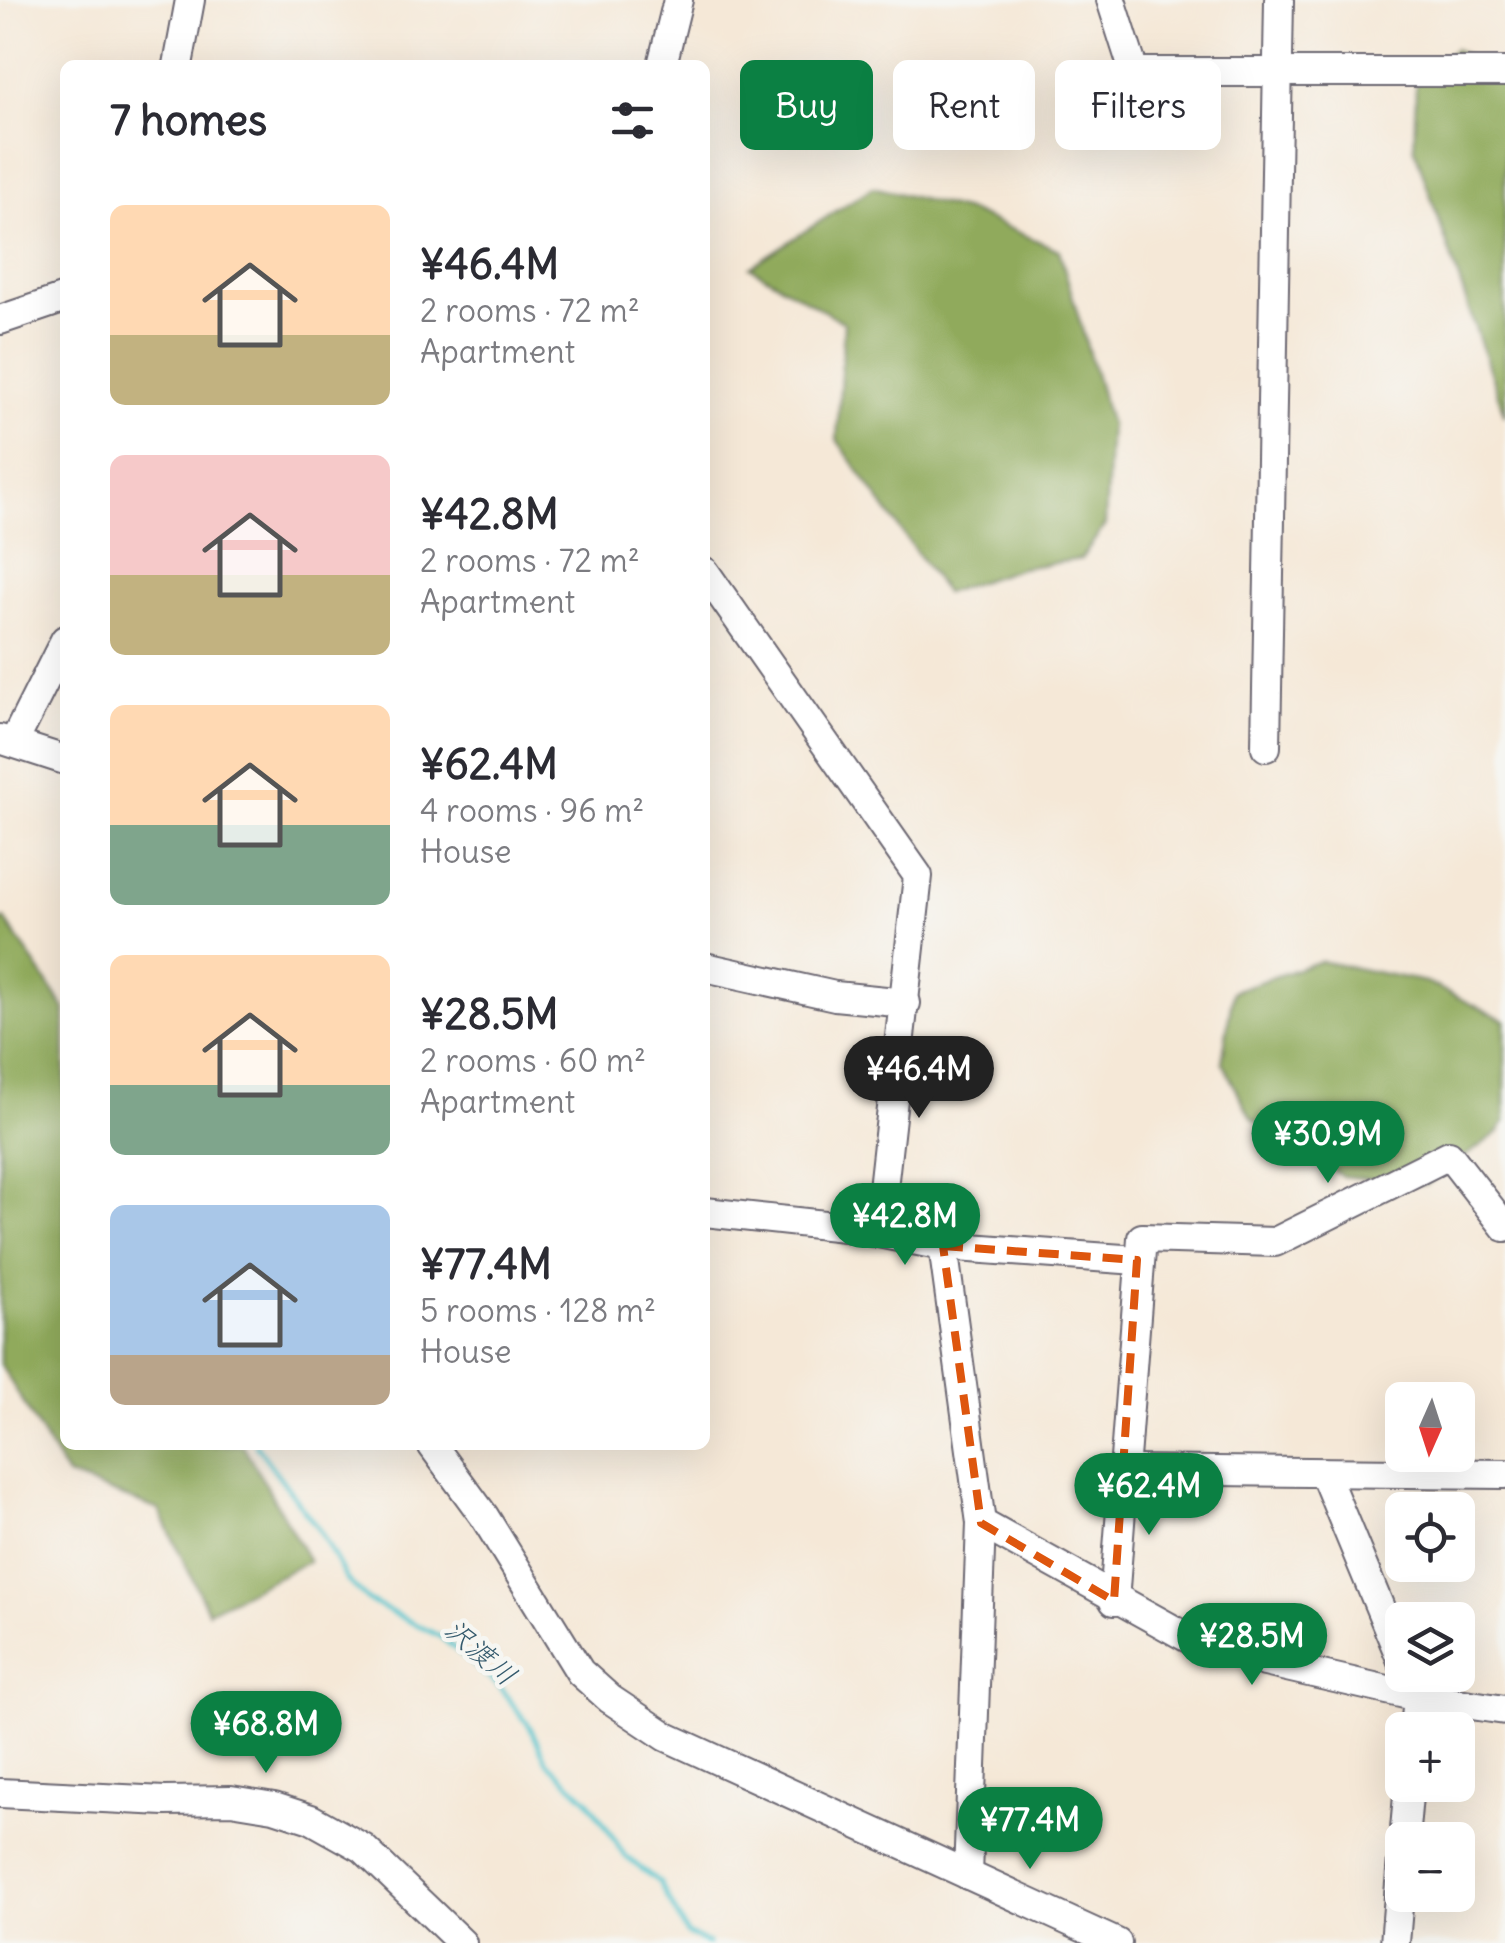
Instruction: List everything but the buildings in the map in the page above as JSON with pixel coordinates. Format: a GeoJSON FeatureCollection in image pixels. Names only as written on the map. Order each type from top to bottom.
{"type":"FeatureCollection","features":[{"type":"Feature","properties":{"kind":"street"},"geometry":{"type":"LineString","coordinates":[[179,60],[190,0]]}},
{"type":"Feature","properties":{"kind":"street"},"geometry":{"type":"LineString","coordinates":[[663,60],[678,0]]}},
{"type":"Feature","properties":{"kind":"street"},"geometry":{"type":"LineString","coordinates":[[1111,0],[1134,72],[1505,72]]}},
{"type":"Feature","properties":{"kind":"street"},"geometry":{"type":"LineString","coordinates":[[1266,747],[1279,0]]}},
{"type":"Feature","properties":{"kind":"street"},"geometry":{"type":"LineString","coordinates":[[0,320],[60,303]]}},
{"type":"Feature","properties":{"kind":"street"},"geometry":{"type":"LineString","coordinates":[[710,579],[918,876],[878,1233]]}},
{"type":"Feature","properties":{"kind":"street"},"geometry":{"type":"LineString","coordinates":[[60,649],[7,741],[60,758]]}},
{"type":"Feature","properties":{"kind":"street"},"geometry":{"type":"LineString","coordinates":[[710,967],[836,996],[906,1003]]}},
{"type":"Feature","properties":{"kind":"street"},"geometry":{"type":"LineString","coordinates":[[1114,1601],[1126,1470],[1137,1260],[1142,1238],[1275,1242],[1450,1155],[1505,1227]]}},
{"type":"Feature","properties":{"kind":"street"},"geometry":{"type":"LineString","coordinates":[[710,1213],[878,1233],[943,1246],[1137,1260]]}},
{"type":"Feature","properties":{"kind":"street"},"geometry":{"type":"LineString","coordinates":[[943,1246],[981,1523],[968,1875]]}},
{"type":"Feature","properties":{"kind":"street"},"geometry":{"type":"LineString","coordinates":[[436,1450],[484,1516],[558,1641],[580,1672],[610,1699],[668,1738],[968,1875],[1063,1932],[1117,1943]]}},
{"type":"Feature","properties":{"kind":"street"},"geometry":{"type":"LineString","coordinates":[[1126,1470],[1505,1474]]}},
{"type":"Feature","properties":{"kind":"street"},"geometry":{"type":"LineString","coordinates":[[1325,1474],[1385,1620]]}},
{"type":"Feature","properties":{"kind":"street"},"geometry":{"type":"LineString","coordinates":[[981,1523],[1114,1601],[1190,1639],[1265,1662],[1385,1681]]}},
{"type":"Feature","properties":{"kind":"street"},"geometry":{"type":"LineString","coordinates":[[1436,1692],[1505,1710]]}},
{"type":"Feature","properties":{"kind":"street"},"geometry":{"type":"LineString","coordinates":[[0,1792],[165,1801],[184,1797],[230,1800],[292,1813],[363,1848],[462,1943]]}},
{"type":"Feature","properties":{"kind":"street"},"geometry":{"type":"LineString","coordinates":[[1394,1943],[1397,1912]]}},
{"type":"Feature","properties":{"kind":"highlighted area"},"geometry":{"type":"Polygon","coordinates":[[[943,1246],[1137,1260],[1114,1601],[981,1523],[943,1246]]]}},
{"type":"Feature","properties":{"kind":"green space"},"geometry":{"type":"Polygon","coordinates":[[[1454,49],[1505,77],[1505,416],[1414,147],[1416,82],[1454,49]]]}},
{"type":"Feature","properties":{"kind":"green space"},"geometry":{"type":"Polygon","coordinates":[[[873,187],[971,212],[1059,250],[1110,425],[1105,525],[1081,559],[1021,568],[945,593],[837,440],[844,323],[750,267],[873,187]]]}},
{"type":"Feature","properties":{"kind":"green space"},"geometry":{"type":"Polygon","coordinates":[[[5,919],[60,1002],[60,1450],[246,1450],[309,1561],[208,1611],[159,1510],[67,1476],[0,1364],[0,921],[5,919]]]}},
{"type":"Feature","properties":{"kind":"green space"},"geometry":{"type":"Polygon","coordinates":[[[1320,961],[1426,982],[1505,1020],[1505,1122],[1499,1132],[1426,1185],[1342,1176],[1251,1118],[1222,1062],[1233,991],[1320,961]]]}},
{"type":"Feature","properties":{"kind":"waterway","name":"沢渡川"},"geometry":{"type":"LineString","coordinates":[[260,1450],[321,1533],[347,1580],[369,1601],[441,1637],[497,1684],[529,1725],[547,1762],[588,1800],[626,1857],[660,1883],[687,1934],[708,1943]]}}]}
